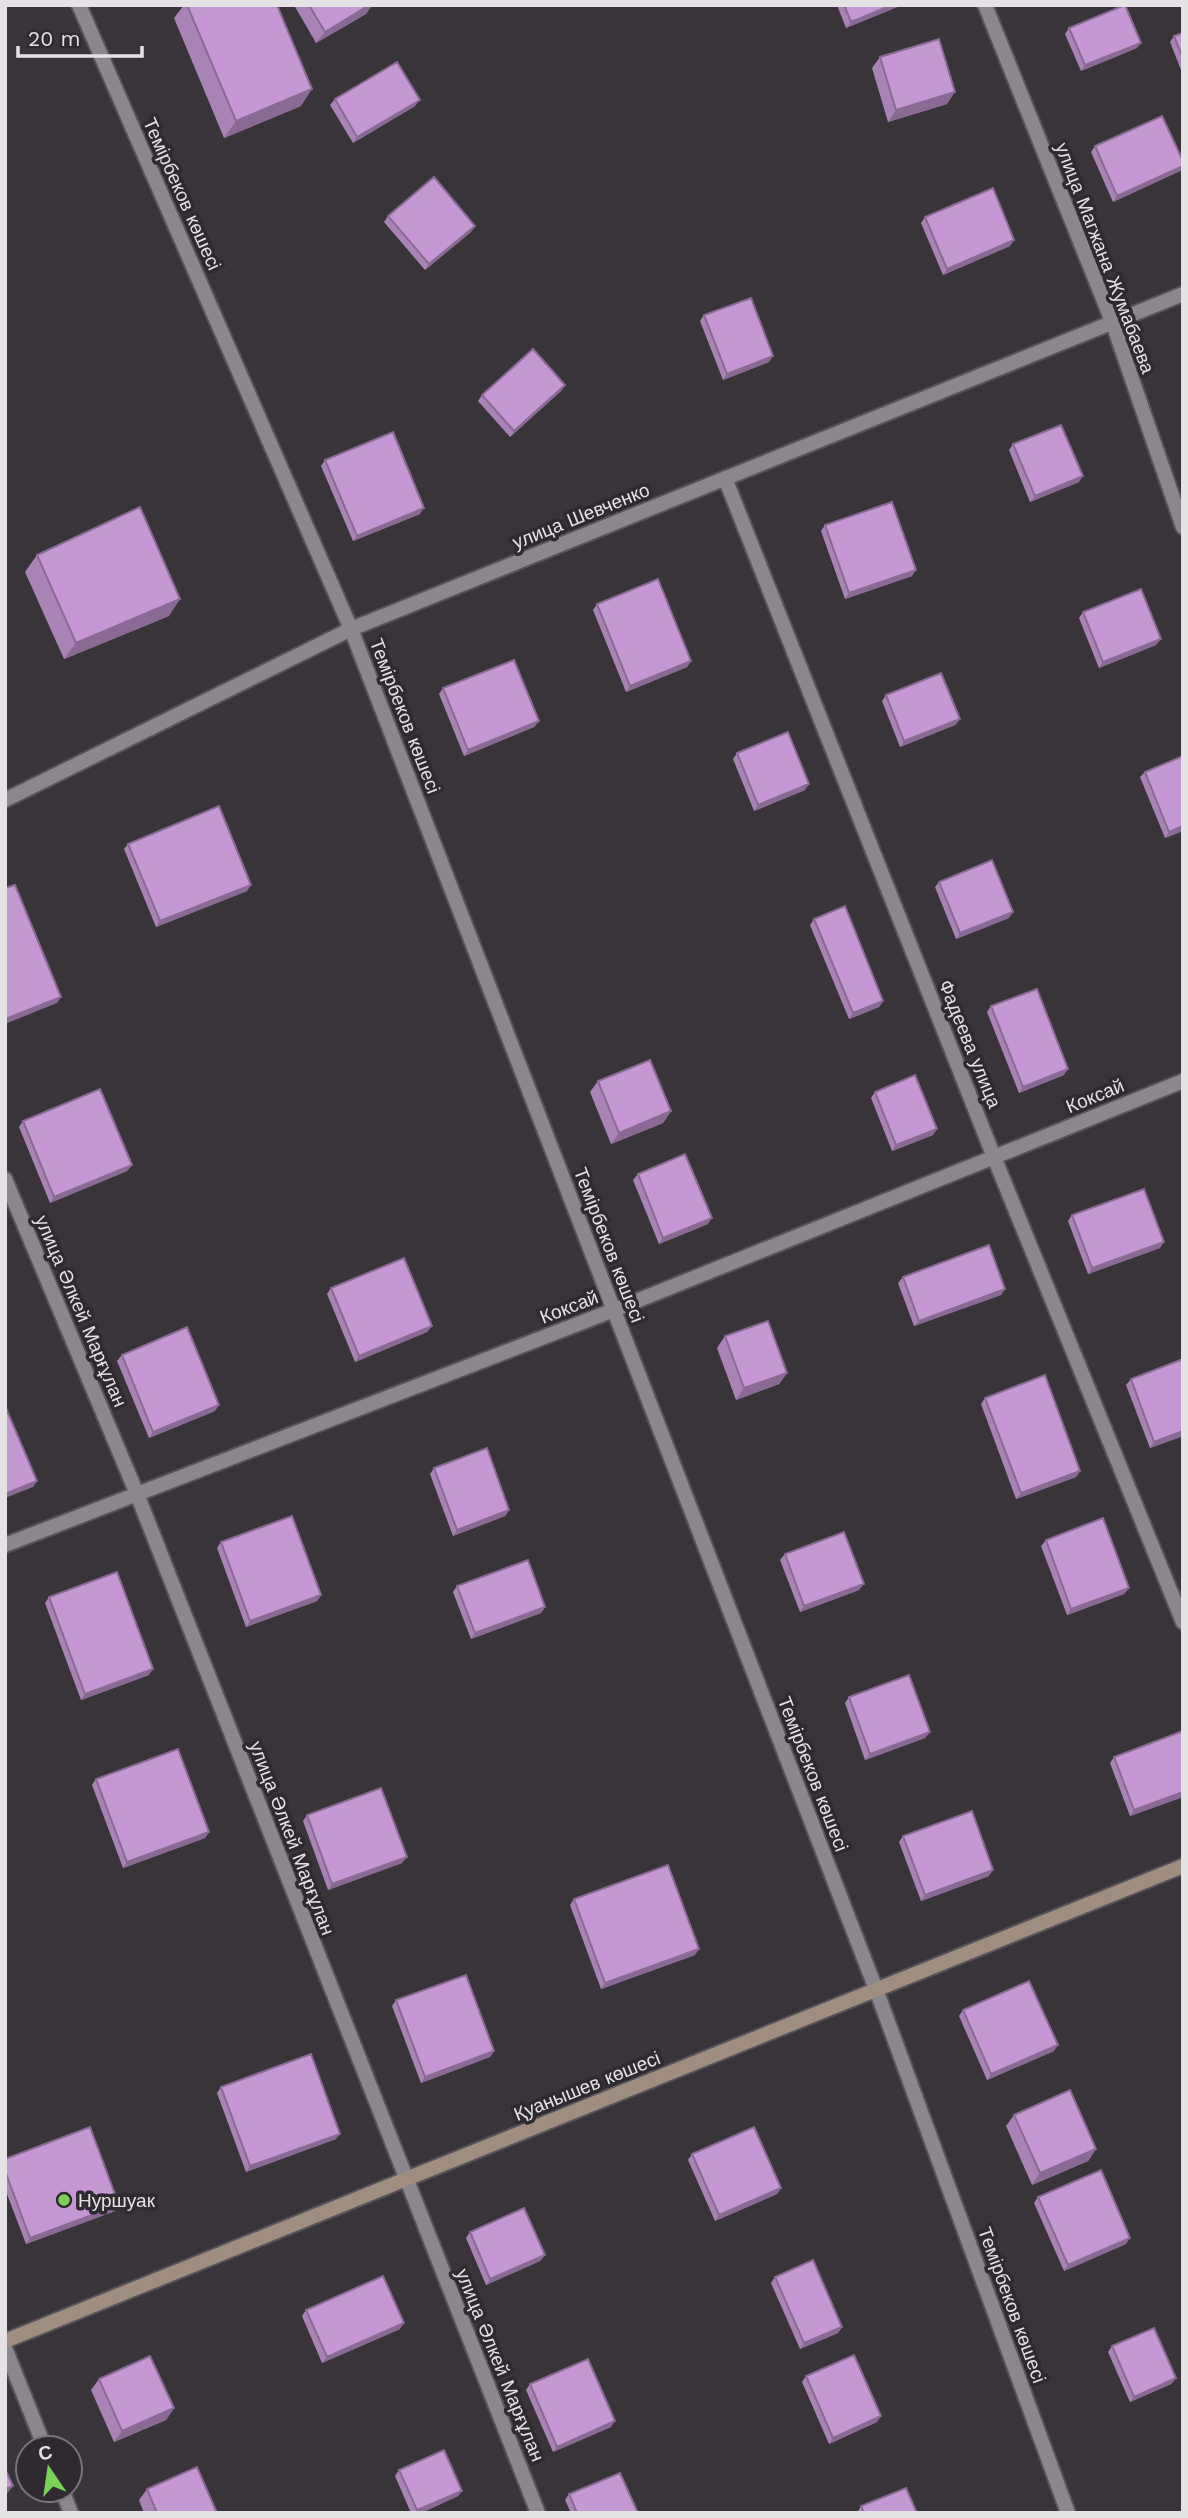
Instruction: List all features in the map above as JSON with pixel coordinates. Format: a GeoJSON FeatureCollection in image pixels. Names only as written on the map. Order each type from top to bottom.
{"type":"FeatureCollection","features":[{"type":"Feature","properties":{"kind":"street","name":"Темірбеков көшесі"},"geometry":{"type":"LineString","coordinates":[[79,5],[351,629],[877,1992],[1068,2513]]}},
{"type":"Feature","properties":{"kind":"street","name":"улица Магжана Жумабаева"},"geometry":{"type":"LineString","coordinates":[[985,5],[1112,321],[1183,527]]}},
{"type":"Feature","properties":{"kind":"street","name":"улица Шевченко"},"geometry":{"type":"LineString","coordinates":[[5,800],[351,629],[1183,294]]}},
{"type":"Feature","properties":{"kind":"street","name":"Фадеева улица"},"geometry":{"type":"LineString","coordinates":[[724,478],[994,1157],[1183,1622]]}},
{"type":"Feature","properties":{"kind":"street","name":"Коксай"},"geometry":{"type":"LineString","coordinates":[[5,1545],[614,1310],[1183,1082]]}},
{"type":"Feature","properties":{"kind":"street","name":"улица Әлкей Марғұлан"},"geometry":{"type":"LineString","coordinates":[[5,1179],[137,1494],[538,2513]]}},
{"type":"Feature","properties":{"kind":"street","name":"Қуанышев көшесі"},"geometry":{"type":"LineString","coordinates":[[5,2341],[405,2178],[877,1992],[1183,1866]]}},
{"type":"Feature","properties":{"kind":"street"},"geometry":{"type":"LineString","coordinates":[[5,2348],[39,2434]]}},
{"type":"Feature","properties":{"kind":"building"},"geometry":{"type":"Polygon","coordinates":[[[187,5],[277,5],[312,89],[236,121],[187,5]]]}},
{"type":"Feature","properties":{"kind":"building"},"geometry":{"type":"Polygon","coordinates":[[[309,5],[369,5],[325,32],[309,5]]]}},
{"type":"Feature","properties":{"kind":"building"},"geometry":{"type":"Polygon","coordinates":[[[844,5],[892,5],[851,22],[844,5]]]}},
{"type":"Feature","properties":{"kind":"building"},"geometry":{"type":"Polygon","coordinates":[[[1125,5],[1141,43],[1085,65],[1069,28],[1125,5]]]}},
{"type":"Feature","properties":{"kind":"building"},"geometry":{"type":"Polygon","coordinates":[[[1183,33],[1183,58],[1174,36],[1183,33]]]}},
{"type":"Feature","properties":{"kind":"building"},"geometry":{"type":"Polygon","coordinates":[[[939,39],[955,92],[896,110],[880,57],[939,39]]]}},
{"type":"Feature","properties":{"kind":"building"},"geometry":{"type":"Polygon","coordinates":[[[397,62],[420,100],[357,137],[335,99],[397,62]]]}},
{"type":"Feature","properties":{"kind":"building"},"geometry":{"type":"Polygon","coordinates":[[[1162,116],[1183,166],[1117,196],[1095,146],[1162,116]]]}},
{"type":"Feature","properties":{"kind":"building"},"geometry":{"type":"Polygon","coordinates":[[[434,177],[475,226],[429,264],[388,216],[434,177]]]}},
{"type":"Feature","properties":{"kind":"building"},"geometry":{"type":"Polygon","coordinates":[[[993,188],[1014,240],[947,269],[925,217],[993,188]]]}},
{"type":"Feature","properties":{"kind":"building"},"geometry":{"type":"Polygon","coordinates":[[[751,298],[773,356],[727,374],[704,315],[751,298]]]}},
{"type":"Feature","properties":{"kind":"building"},"geometry":{"type":"Polygon","coordinates":[[[533,349],[565,385],[514,431],[482,395],[533,349]]]}},
{"type":"Feature","properties":{"kind":"building"},"geometry":{"type":"Polygon","coordinates":[[[1061,425],[1083,476],[1035,496],[1013,444],[1061,425]]]}},
{"type":"Feature","properties":{"kind":"building"},"geometry":{"type":"Polygon","coordinates":[[[393,432],[424,508],[357,536],[325,460],[393,432]]]}},
{"type":"Feature","properties":{"kind":"building"},"geometry":{"type":"Polygon","coordinates":[[[892,502],[916,570],[849,593],[825,525],[892,502]]]}},
{"type":"Feature","properties":{"kind":"building"},"geometry":{"type":"Polygon","coordinates":[[[140,507],[180,599],[76,643],[37,555],[140,507]]]}},
{"type":"Feature","properties":{"kind":"building"},"geometry":{"type":"Polygon","coordinates":[[[658,579],[691,661],[630,686],[597,604],[658,579]]]}},
{"type":"Feature","properties":{"kind":"building"},"geometry":{"type":"Polygon","coordinates":[[[1141,589],[1161,639],[1103,662],[1083,612],[1141,589]]]}},
{"type":"Feature","properties":{"kind":"building"},"geometry":{"type":"Polygon","coordinates":[[[514,660],[539,721],[468,750],[443,688],[514,660]]]}},
{"type":"Feature","properties":{"kind":"building"},"geometry":{"type":"Polygon","coordinates":[[[941,673],[960,719],[904,741],[886,695],[941,673]]]}},
{"type":"Feature","properties":{"kind":"building"},"geometry":{"type":"Polygon","coordinates":[[[788,732],[809,784],[758,805],[737,753],[788,732]]]}},
{"type":"Feature","properties":{"kind":"building"},"geometry":{"type":"Polygon","coordinates":[[[1183,756],[1183,826],[1169,832],[1145,772],[1183,756]]]}},
{"type":"Feature","properties":{"kind":"building"},"geometry":{"type":"Polygon","coordinates":[[[219,806],[251,885],[160,921],[128,844],[219,806]]]}},
{"type":"Feature","properties":{"kind":"building"},"geometry":{"type":"Polygon","coordinates":[[[992,860],[1013,912],[960,933],[939,882],[992,860]]]}},
{"type":"Feature","properties":{"kind":"building"},"geometry":{"type":"Polygon","coordinates":[[[15,885],[61,997],[5,1019],[5,888],[15,885]]]}},
{"type":"Feature","properties":{"kind":"building"},"geometry":{"type":"Polygon","coordinates":[[[845,906],[883,1001],[853,1013],[814,919],[845,906]]]}},
{"type":"Feature","properties":{"kind":"building"},"geometry":{"type":"Polygon","coordinates":[[[1037,989],[1068,1069],[1023,1087],[991,1006],[1037,989]]]}},
{"type":"Feature","properties":{"kind":"building"},"geometry":{"type":"Polygon","coordinates":[[[650,1060],[671,1111],[619,1133],[598,1081],[650,1060]]]}},
{"type":"Feature","properties":{"kind":"building"},"geometry":{"type":"Polygon","coordinates":[[[915,1075],[937,1129],[896,1145],[875,1092],[915,1075]]]}},
{"type":"Feature","properties":{"kind":"building"},"geometry":{"type":"Polygon","coordinates":[[[100,1089],[132,1165],[54,1197],[23,1121],[100,1089]]]}},
{"type":"Feature","properties":{"kind":"building"},"geometry":{"type":"Polygon","coordinates":[[[685,1154],[712,1218],[663,1238],[638,1174],[685,1154]]]}},
{"type":"Feature","properties":{"kind":"building"},"geometry":{"type":"Polygon","coordinates":[[[1144,1189],[1164,1242],[1092,1268],[1072,1215],[1144,1189]]]}},
{"type":"Feature","properties":{"kind":"building"},"geometry":{"type":"Polygon","coordinates":[[[989,1245],[1005,1289],[919,1321],[903,1277],[989,1245]]]}},
{"type":"Feature","properties":{"kind":"building"},"geometry":{"type":"Polygon","coordinates":[[[404,1258],[432,1326],[359,1356],[331,1288],[404,1258]]]}},
{"type":"Feature","properties":{"kind":"building"},"geometry":{"type":"Polygon","coordinates":[[[768,1321],[787,1373],[744,1388],[725,1336],[768,1321]]]}},
{"type":"Feature","properties":{"kind":"building"},"geometry":{"type":"Polygon","coordinates":[[[187,1327],[219,1405],[153,1432],[122,1355],[187,1327]]]}},
{"type":"Feature","properties":{"kind":"building"},"geometry":{"type":"Polygon","coordinates":[[[1183,1359],[1183,1431],[1154,1442],[1131,1379],[1183,1359]]]}},
{"type":"Feature","properties":{"kind":"building"},"geometry":{"type":"Polygon","coordinates":[[[1045,1375],[1080,1471],[1021,1493],[985,1398],[1045,1375]]]}},
{"type":"Feature","properties":{"kind":"building"},"geometry":{"type":"Polygon","coordinates":[[[5,1406],[37,1481],[5,1494],[5,1406]]]}},
{"type":"Feature","properties":{"kind":"building"},"geometry":{"type":"Polygon","coordinates":[[[487,1448],[509,1510],[457,1530],[434,1468],[487,1448]]]}},
{"type":"Feature","properties":{"kind":"building"},"geometry":{"type":"Polygon","coordinates":[[[292,1516],[321,1595],[250,1621],[221,1542],[292,1516]]]}},
{"type":"Feature","properties":{"kind":"building"},"geometry":{"type":"Polygon","coordinates":[[[1103,1518],[1129,1588],[1071,1609],[1046,1540],[1103,1518]]]}},
{"type":"Feature","properties":{"kind":"building"},"geometry":{"type":"Polygon","coordinates":[[[844,1532],[864,1584],[804,1606],[785,1554],[844,1532]]]}},
{"type":"Feature","properties":{"kind":"building"},"geometry":{"type":"Polygon","coordinates":[[[528,1560],[545,1607],[475,1633],[457,1586],[528,1560]]]}},
{"type":"Feature","properties":{"kind":"building"},"geometry":{"type":"Polygon","coordinates":[[[117,1572],[153,1669],[85,1694],[49,1597],[117,1572]]]}},
{"type":"Feature","properties":{"kind":"building"},"geometry":{"type":"Polygon","coordinates":[[[909,1675],[930,1732],[870,1754],[849,1697],[909,1675]]]}},
{"type":"Feature","properties":{"kind":"building"},"geometry":{"type":"Polygon","coordinates":[[[1183,1731],[1183,1792],[1134,1810],[1114,1757],[1183,1731]]]}},
{"type":"Feature","properties":{"kind":"building"},"geometry":{"type":"Polygon","coordinates":[[[178,1749],[209,1832],[127,1862],[96,1779],[178,1749]]]}},
{"type":"Feature","properties":{"kind":"building"},"geometry":{"type":"Polygon","coordinates":[[[381,1788],[407,1857],[332,1884],[307,1815],[381,1788]]]}},
{"type":"Feature","properties":{"kind":"building"},"geometry":{"type":"Polygon","coordinates":[[[972,1811],[993,1870],[925,1895],[903,1836],[972,1811]]]}},
{"type":"Feature","properties":{"kind":"building"},"geometry":{"type":"Polygon","coordinates":[[[668,1865],[699,1949],[605,1983],[574,1899],[668,1865]]]}},
{"type":"Feature","properties":{"kind":"building"},"geometry":{"type":"Polygon","coordinates":[[[466,1975],[494,2051],[425,2077],[396,2000],[466,1975]]]}},
{"type":"Feature","properties":{"kind":"building"},"geometry":{"type":"Polygon","coordinates":[[[1029,1981],[1058,2045],[991,2074],[963,2010],[1029,1981]]]}},
{"type":"Feature","properties":{"kind":"building"},"geometry":{"type":"Polygon","coordinates":[[[311,2054],[340,2134],[250,2166],[221,2087],[311,2054]]]}},
{"type":"Feature","properties":{"kind":"building"},"geometry":{"type":"Polygon","coordinates":[[[1070,2090],[1096,2149],[1040,2173],[1014,2115],[1070,2090]]]}},
{"type":"Feature","properties":{"kind":"building"},"geometry":{"type":"Polygon","coordinates":[[[90,2127],[119,2205],[30,2238],[5,2171],[5,2159],[90,2127]]]}},
{"type":"Feature","properties":{"kind":"building"},"geometry":{"type":"Polygon","coordinates":[[[754,2127],[781,2188],[719,2215],[692,2154],[754,2127]]]}},
{"type":"Feature","properties":{"kind":"building"},"geometry":{"type":"Polygon","coordinates":[[[1101,2170],[1130,2238],[1068,2265],[1038,2197],[1101,2170]]]}},
{"type":"Feature","properties":{"kind":"building"},"geometry":{"type":"Polygon","coordinates":[[[524,2208],[545,2255],[490,2279],[470,2232],[524,2208]]]}},
{"type":"Feature","properties":{"kind":"building"},"geometry":{"type":"Polygon","coordinates":[[[813,2260],[842,2327],[804,2343],[775,2277],[813,2260]]]}},
{"type":"Feature","properties":{"kind":"building"},"geometry":{"type":"Polygon","coordinates":[[[383,2276],[404,2323],[327,2357],[306,2310],[383,2276]]]}},
{"type":"Feature","properties":{"kind":"building"},"geometry":{"type":"Polygon","coordinates":[[[1154,2328],[1176,2378],[1134,2397],[1112,2346],[1154,2328]]]}},
{"type":"Feature","properties":{"kind":"building"},"geometry":{"type":"Polygon","coordinates":[[[854,2355],[881,2416],[833,2438],[806,2376],[854,2355]]]}},
{"type":"Feature","properties":{"kind":"building"},"geometry":{"type":"Polygon","coordinates":[[[150,2356],[174,2408],[122,2431],[99,2379],[150,2356]]]}},
{"type":"Feature","properties":{"kind":"building"},"geometry":{"type":"Polygon","coordinates":[[[588,2359],[615,2421],[557,2447],[530,2384],[588,2359]]]}},
{"type":"Feature","properties":{"kind":"building"},"geometry":{"type":"Polygon","coordinates":[[[444,2450],[462,2491],[417,2510],[399,2470],[444,2450]]]}},
{"type":"Feature","properties":{"kind":"building"},"geometry":{"type":"Polygon","coordinates":[[[197,2467],[217,2513],[157,2513],[147,2489],[197,2467]]]}},
{"type":"Feature","properties":{"kind":"building"},"geometry":{"type":"Polygon","coordinates":[[[5,2469],[13,2486],[5,2489],[5,2469]]]}},
{"type":"Feature","properties":{"kind":"building"},"geometry":{"type":"Polygon","coordinates":[[[620,2473],[638,2513],[577,2513],[569,2494],[620,2473]]]}},
{"type":"Feature","properties":{"kind":"building"},"geometry":{"type":"Polygon","coordinates":[[[906,2488],[917,2513],[864,2513],[861,2506],[906,2488]]]}},
{"type":"Feature","properties":{"kind":"place","name":"Нуршуак"},"geometry":{"type":"Point","coordinates":[64,2200]}}]}
